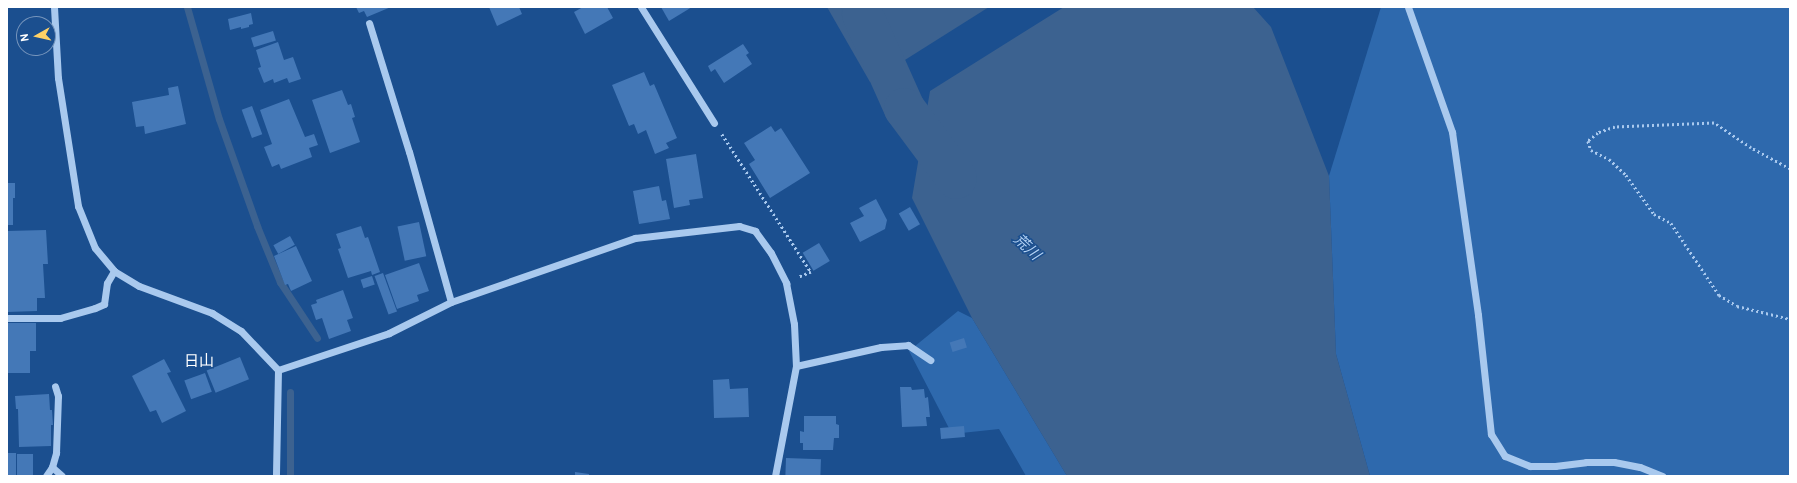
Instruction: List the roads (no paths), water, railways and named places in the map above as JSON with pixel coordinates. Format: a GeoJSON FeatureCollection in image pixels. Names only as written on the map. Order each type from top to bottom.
{"type":"FeatureCollection","features":[{"type":"Feature","properties":{"kind":"street"},"geometry":{"type":"LineString","coordinates":[[54,7],[58,78],[78,206],[95,248],[114,271],[139,286],[212,313],[241,331],[278,370],[276,476]]}},
{"type":"Feature","properties":{"kind":"street"},"geometry":{"type":"LineString","coordinates":[[641,7],[714,123]]}},
{"type":"Feature","properties":{"kind":"street"},"geometry":{"type":"LineString","coordinates":[[1408,7],[1452,132],[1478,315],[1491,434],[1504,456],[1530,466],[1555,466],[1586,462],[1614,462],[1640,467],[1662,476]]}},
{"type":"Feature","properties":{"kind":"street"},"geometry":{"type":"LineString","coordinates":[[369,23],[409,152],[451,302]]}},
{"type":"Feature","properties":{"kind":"street"},"geometry":{"type":"LineString","coordinates":[[278,370],[389,333],[451,302],[635,238],[740,226],[755,231],[771,253],[786,283],[794,324],[796,366],[775,476]]}},
{"type":"Feature","properties":{"kind":"street"},"geometry":{"type":"LineString","coordinates":[[7,318],[60,318],[95,308],[104,304],[107,283],[114,271]]}},
{"type":"Feature","properties":{"kind":"street"},"geometry":{"type":"LineString","coordinates":[[796,366],[881,347],[908,345],[930,360]]}},
{"type":"Feature","properties":{"kind":"street"},"geometry":{"type":"LineString","coordinates":[[46,476],[52,467],[56,453],[58,396],[55,386]]}},
{"type":"Feature","properties":{"kind":"street"},"geometry":{"type":"LineString","coordinates":[[52,467],[62,476]]}},
{"type":"Feature","properties":{"kind":"water"},"geometry":{"type":"Polygon","coordinates":[[[827,7],[989,7],[870,82],[827,7]]]}},
{"type":"Feature","properties":{"kind":"water"},"geometry":{"type":"Polygon","coordinates":[[[1064,7],[1253,7],[1271,27],[1329,176],[1336,354],[1370,476],[1067,476],[972,318],[912,198],[930,91],[1064,7]]]}},
{"type":"Feature","properties":{"kind":"waterway"},"geometry":{"type":"LineString","coordinates":[[187,7],[219,119],[257,226],[280,282],[317,338]]}},
{"type":"Feature","properties":{"kind":"waterway","name":"荒川"},"geometry":{"type":"LineString","coordinates":[[861,7],[862,14],[904,108],[956,178]]}},
{"type":"Feature","properties":{"kind":"waterway"},"geometry":{"type":"LineString","coordinates":[[290,392],[290,476]]}},
{"type":"Feature","properties":{"kind":"district","name":"日山"},"geometry":{"type":"Point","coordinates":[199,363]}}]}
